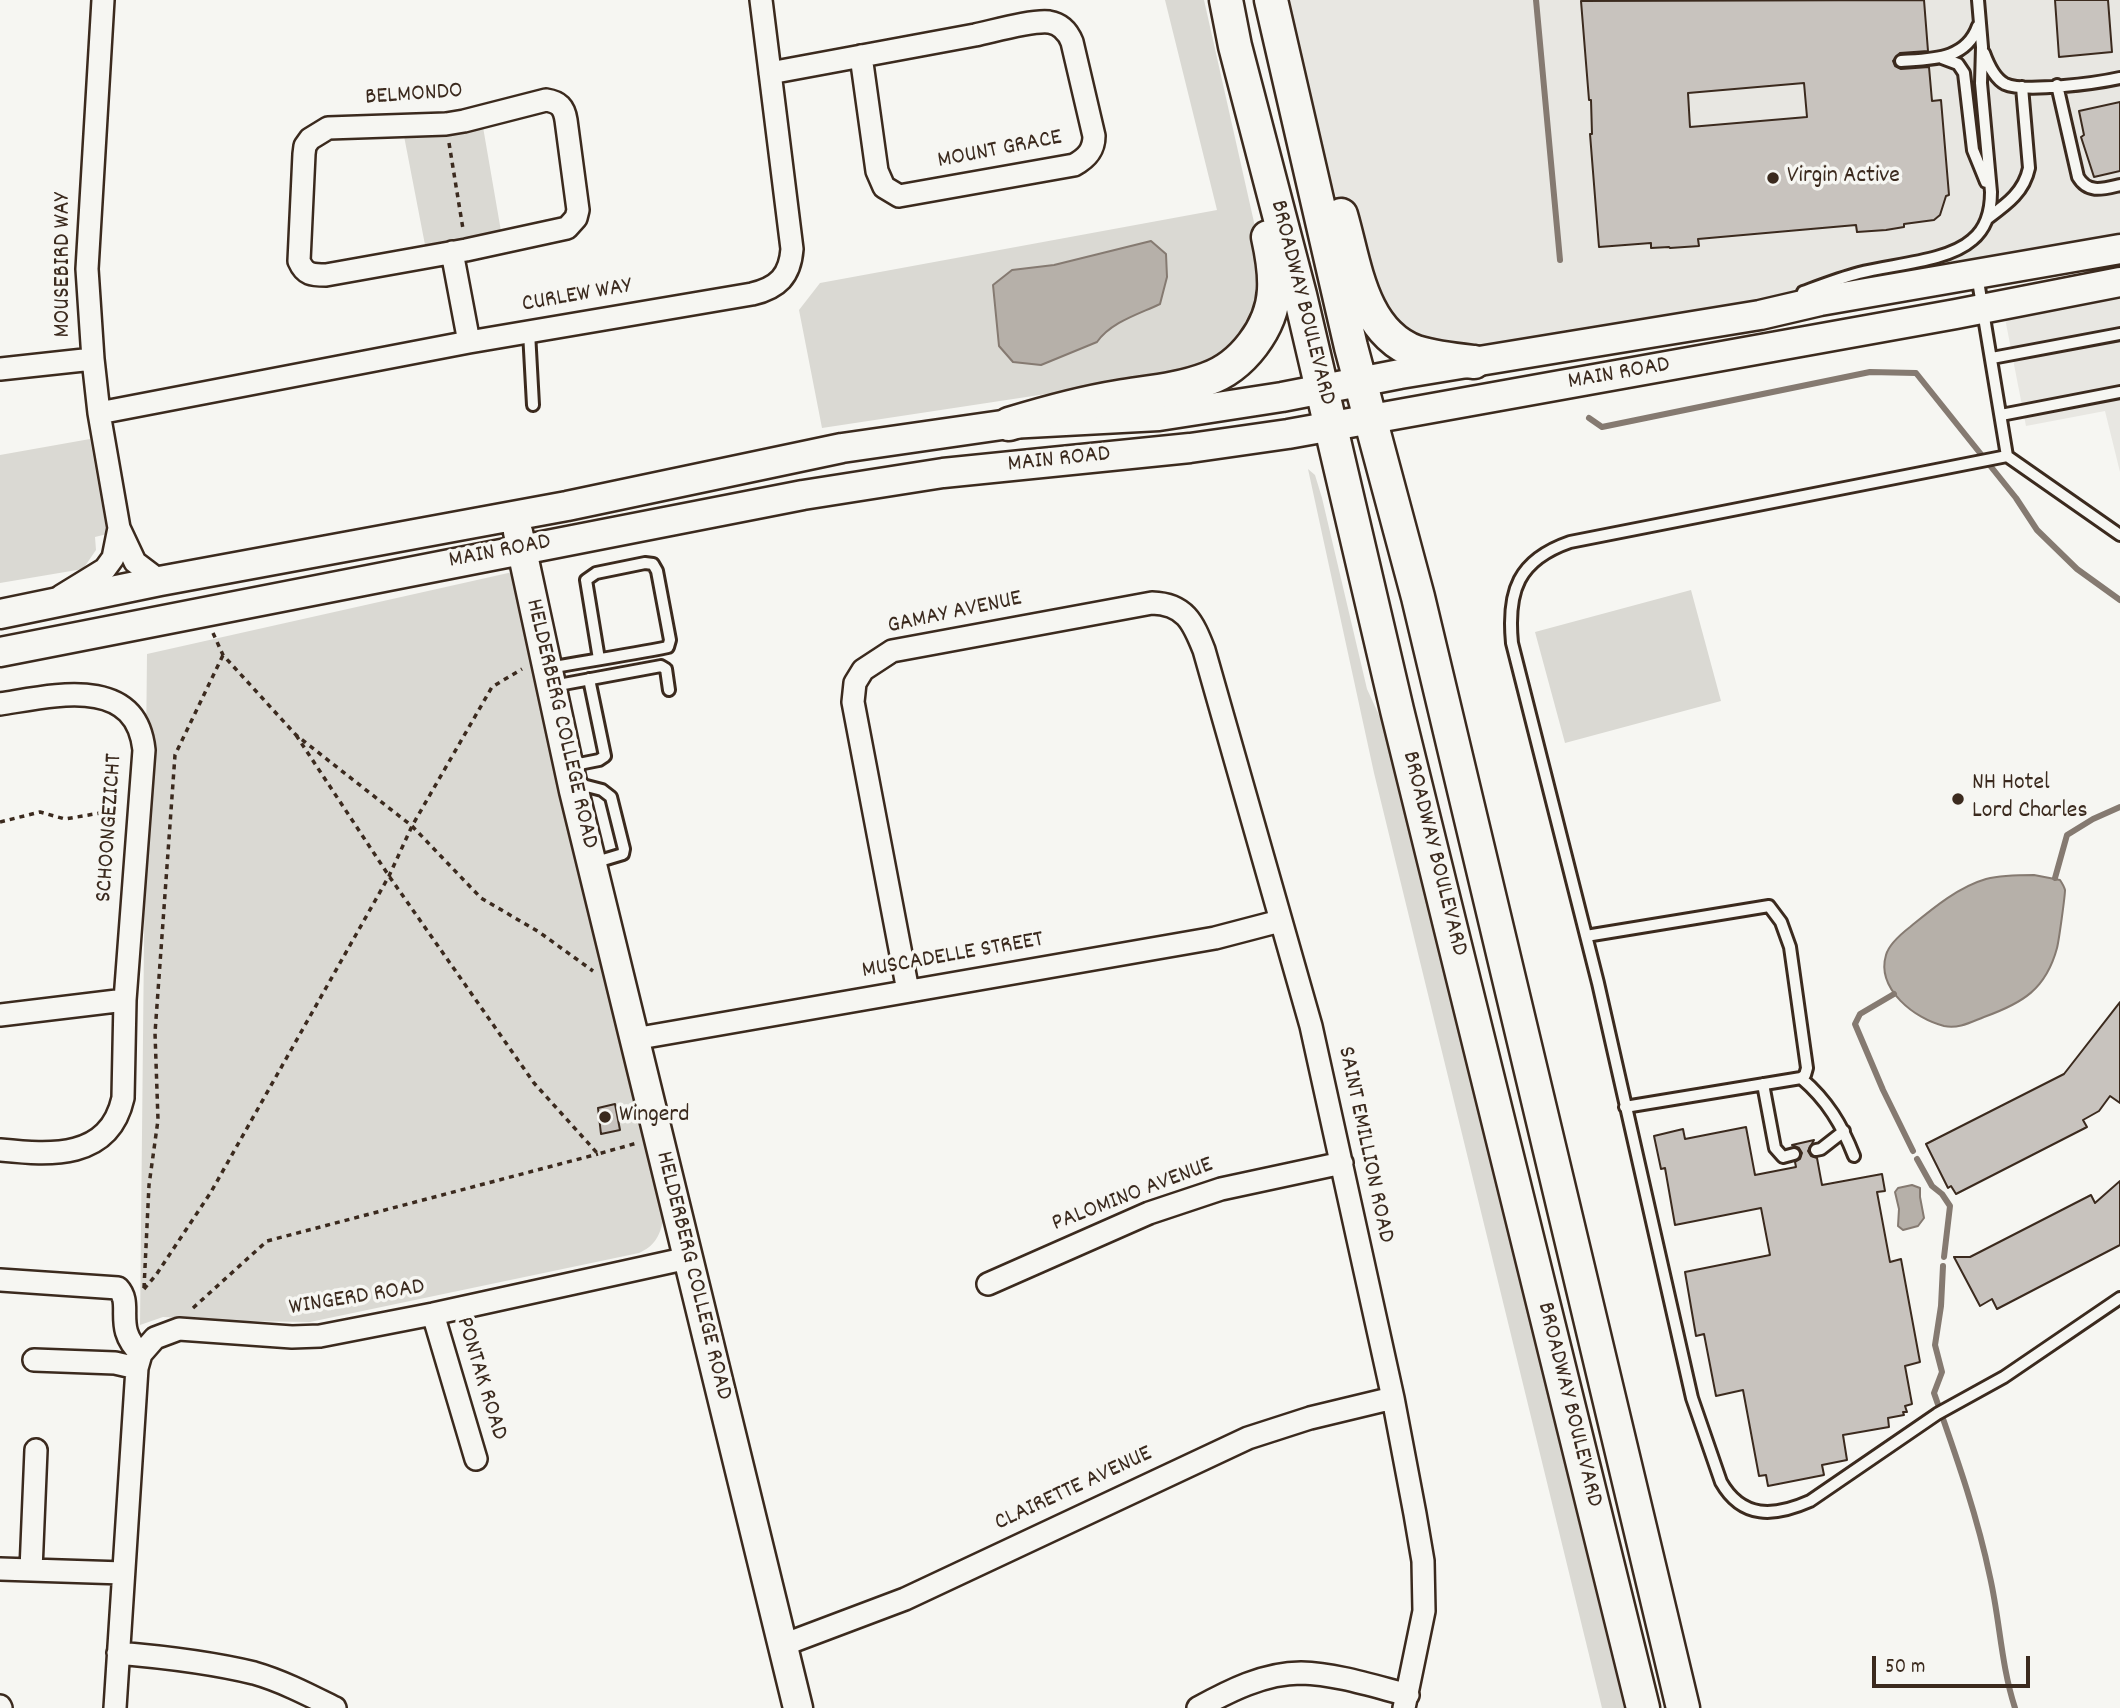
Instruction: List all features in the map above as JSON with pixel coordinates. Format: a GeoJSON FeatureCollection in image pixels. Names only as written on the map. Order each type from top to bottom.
{"type":"FeatureCollection","features":[{"type":"Feature","properties":{"kind":"main road","name":"BROADWAY BOULEVARD"},"geometry":{"type":"LineString","coordinates":[[1226,0],[1235,46],[1300,295],[1397,710],[1643,1708]]}},
{"type":"Feature","properties":{"kind":"main road","name":"BROADWAY BOULEVARD"},"geometry":{"type":"LineString","coordinates":[[1274,12],[1370,419],[1418,597],[1683,1708]]}},
{"type":"Feature","properties":{"kind":"main road"},"geometry":{"type":"LineString","coordinates":[[1274,12],[1330,177],[1366,301],[1373,315],[1393,338],[1415,351],[1474,362]]}},
{"type":"Feature","properties":{"kind":"main road"},"geometry":{"type":"LineString","coordinates":[[1009,424],[1055,410],[1173,389],[1208,379],[1223,372],[1256,340],[1267,319],[1274,293],[1274,271],[1253,168],[1235,46]]}},
{"type":"Feature","properties":{"kind":"main road","name":"MAIN ROAD"},"geometry":{"type":"LineString","coordinates":[[0,614],[160,581],[515,515],[842,448],[1009,424],[1159,416],[1760,315],[1819,301],[2120,249]]}},
{"type":"Feature","properties":{"kind":"main road","name":"MAIN ROAD"},"geometry":{"type":"LineString","coordinates":[[0,652],[803,495],[943,473],[1190,448],[1331,426],[2120,282]]}},
{"type":"Feature","properties":{"kind":"main road","name":"HELDERBERG COLLEGE ROAD"},"geometry":{"type":"LineString","coordinates":[[515,515],[570,774],[798,1708]]}},
{"type":"Feature","properties":{"kind":"street","name":"MOUSEBIRD WAY"},"geometry":{"type":"LineString","coordinates":[[103,0],[87,269],[93,359],[99,412],[119,528],[135,562],[160,581]]}},
{"type":"Feature","properties":{"kind":"street","name":"CURLEW WAY"},"geometry":{"type":"LineString","coordinates":[[99,412],[470,342],[752,294],[774,286],[788,271],[792,249],[761,0]]}},
{"type":"Feature","properties":{"kind":"street","name":"MOUNT GRACE"},"geometry":{"type":"LineString","coordinates":[[770,73],[861,56],[1039,23],[1052,23],[1065,30],[1072,42],[1094,136],[1093,147],[1087,157],[1074,165],[899,196],[884,187],[877,172],[861,56]]}},
{"type":"Feature","properties":{"kind":"street","name":"BELMONDO"},"geometry":{"type":"LineString","coordinates":[[546,100],[556,101],[562,107],[566,120],[578,210],[573,224],[559,232],[326,275],[305,272],[299,261],[304,154],[310,139],[317,132],[337,126],[446,124],[546,100]]}},
{"type":"Feature","properties":{"kind":"street"},"geometry":{"type":"LineString","coordinates":[[459,251],[470,342]]}},
{"type":"Feature","properties":{"kind":"street"},"geometry":{"type":"LineString","coordinates":[[0,369],[93,359]]}},
{"type":"Feature","properties":{"kind":"street","name":"MOUSEBIRD WAY"},"geometry":{"type":"LineString","coordinates":[[43,605],[105,569],[113,558],[119,528]]}},
{"type":"Feature","properties":{"kind":"street","name":"GAMAY AVENUE"},"geometry":{"type":"LineString","coordinates":[[908,991],[853,702],[855,683],[863,670],[891,651],[929,643],[1152,603],[1178,608]]}},
{"type":"Feature","properties":{"kind":"street","name":"SAINT EMILLION ROAD"},"geometry":{"type":"LineString","coordinates":[[1178,608],[1196,629],[1204,650],[1311,1026],[1392,1398],[1423,1561],[1424,1611],[1406,1701]]}},
{"type":"Feature","properties":{"kind":"street","name":"SCHOONGEZICHT"},"geometry":{"type":"LineString","coordinates":[[0,704],[81,695],[99,696],[112,701],[128,714],[142,736],[144,750],[125,1000],[123,1098],[115,1121],[95,1143],[73,1151],[35,1154],[0,1150]]}},
{"type":"Feature","properties":{"kind":"street","name":"MUSCADELLE STREET"},"geometry":{"type":"LineString","coordinates":[[634,1039],[1215,938],[1280,921]]}},
{"type":"Feature","properties":{"kind":"street"},"geometry":{"type":"LineString","coordinates":[[0,1015],[125,1000]]}},
{"type":"Feature","properties":{"kind":"street","name":"PALOMINO AVENUE"},"geometry":{"type":"LineString","coordinates":[[988,1284],[1149,1213],[1220,1189],[1342,1163]]}},
{"type":"Feature","properties":{"kind":"street","name":"WINGERD ROAD"},"geometry":{"type":"LineString","coordinates":[[166,1332],[191,1329],[257,1336],[311,1336],[433,1314],[688,1258]]}},
{"type":"Feature","properties":{"kind":"street"},"geometry":{"type":"LineString","coordinates":[[0,1279],[118,1288],[124,1296],[125,1334],[139,1361]]}},
{"type":"Feature","properties":{"kind":"street","name":"PONTAK ROAD"},"geometry":{"type":"LineString","coordinates":[[433,1314],[476,1459]]}},
{"type":"Feature","properties":{"kind":"street"},"geometry":{"type":"LineString","coordinates":[[115,1708],[139,1361],[155,1338],[166,1332]]}},
{"type":"Feature","properties":{"kind":"street"},"geometry":{"type":"LineString","coordinates":[[34,1360],[116,1363],[139,1361]]}},
{"type":"Feature","properties":{"kind":"street","name":"CLAIRETTE AVENUE"},"geometry":{"type":"LineString","coordinates":[[783,1645],[905,1599],[1248,1438],[1310,1418],[1392,1398]]}},
{"type":"Feature","properties":{"kind":"street"},"geometry":{"type":"LineString","coordinates":[[32,1570],[36,1450]]}},
{"type":"Feature","properties":{"kind":"street"},"geometry":{"type":"LineString","coordinates":[[0,1569],[123,1573]]}},
{"type":"Feature","properties":{"kind":"street"},"geometry":{"type":"LineString","coordinates":[[118,1653],[166,1657],[256,1674],[335,1708]]}},
{"type":"Feature","properties":{"kind":"street"},"geometry":{"type":"LineString","coordinates":[[1198,1708],[1251,1683],[1300,1673],[1342,1679],[1406,1701]]}},
{"type":"Feature","properties":{"kind":"lane"},"geometry":{"type":"LineString","coordinates":[[1760,315],[1824,284],[1958,249],[1974,239],[1983,229],[1988,218],[1991,192],[1981,83],[1982,47],[1978,0]]}},
{"type":"Feature","properties":{"kind":"lane"},"geometry":{"type":"LineString","coordinates":[[1901,61],[1950,55],[1966,46],[1977,29],[1979,20]]}},
{"type":"Feature","properties":{"kind":"lane"},"geometry":{"type":"LineString","coordinates":[[1982,47],[1996,77],[2004,83],[2022,87],[2120,78]]}},
{"type":"Feature","properties":{"kind":"lane"},"geometry":{"type":"LineString","coordinates":[[1942,58],[1958,64],[1964,73],[1973,150],[1991,192]]}},
{"type":"Feature","properties":{"kind":"lane"},"geometry":{"type":"LineString","coordinates":[[2057,85],[2081,182],[2086,187],[2098,190],[2120,185]]}},
{"type":"Feature","properties":{"kind":"lane"},"geometry":{"type":"LineString","coordinates":[[1988,218],[2012,200],[2027,177],[2029,168],[2022,87]]}},
{"type":"Feature","properties":{"kind":"lane"},"geometry":{"type":"LineString","coordinates":[[1977,275],[2007,456]]}},
{"type":"Feature","properties":{"kind":"lane"},"geometry":{"type":"LineString","coordinates":[[528,332],[533,405]]}},
{"type":"Feature","properties":{"kind":"lane"},"geometry":{"type":"LineString","coordinates":[[1992,358],[2120,334]]}},
{"type":"Feature","properties":{"kind":"lane"},"geometry":{"type":"LineString","coordinates":[[2001,415],[2120,392]]}},
{"type":"Feature","properties":{"kind":"lane"},"geometry":{"type":"LineString","coordinates":[[2120,535],[2007,456],[1570,542],[1558,546],[1531,564],[1513,592],[1510,612],[1512,643],[1586,936],[1692,1398],[1720,1482],[1728,1494],[1737,1504],[1766,1513],[1780,1512],[1810,1501],[1937,1414],[2004,1377],[2120,1298]]}},
{"type":"Feature","properties":{"kind":"lane"},"geometry":{"type":"LineString","coordinates":[[548,670],[669,645],[671,642],[657,571],[653,564],[645,563],[601,572],[586,580],[599,659]]}},
{"type":"Feature","properties":{"kind":"lane"},"geometry":{"type":"LineString","coordinates":[[548,670],[589,679],[661,666],[666,669],[669,691]]}},
{"type":"Feature","properties":{"kind":"lane"},"geometry":{"type":"LineString","coordinates":[[570,774],[605,756],[589,679]]}},
{"type":"Feature","properties":{"kind":"lane"},"geometry":{"type":"LineString","coordinates":[[1586,936],[1769,906],[1781,922],[1790,947],[1807,1068],[1805,1075],[1801,1078],[1625,1107]]}},
{"type":"Feature","properties":{"kind":"lane"},"geometry":{"type":"LineString","coordinates":[[1801,1078],[1833,1112],[1854,1156]]}},
{"type":"Feature","properties":{"kind":"lane"},"geometry":{"type":"LineString","coordinates":[[1763,1084],[1775,1148],[1783,1157],[1794,1154]]}},
{"type":"Feature","properties":{"kind":"lane"},"geometry":{"type":"LineString","coordinates":[[1815,1150],[1821,1149],[1844,1131]]}},
{"type":"Feature","properties":{"kind":"path"},"geometry":{"type":"LineString","coordinates":[[446,124],[459,251]]}},
{"type":"Feature","properties":{"kind":"path"},"geometry":{"type":"LineString","coordinates":[[205,611],[223,655],[296,735],[389,876],[534,1083],[598,1154]]}},
{"type":"Feature","properties":{"kind":"path"},"geometry":{"type":"LineString","coordinates":[[223,655],[175,755],[155,1033],[158,1120],[149,1185],[144,1289],[211,1192],[389,876],[412,826],[492,687],[548,670]]}},
{"type":"Feature","properties":{"kind":"path"},"geometry":{"type":"LineString","coordinates":[[296,735],[412,826],[481,898],[539,932],[602,978],[621,987]]}},
{"type":"Feature","properties":{"kind":"path"},"geometry":{"type":"LineString","coordinates":[[0,822],[40,812],[65,819],[140,807]]}},
{"type":"Feature","properties":{"kind":"path"},"geometry":{"type":"LineString","coordinates":[[166,1332],[267,1241],[658,1138]]}},
{"type":"Feature","properties":{"kind":"shaded area"},"geometry":{"type":"Polygon","coordinates":[[[1165,0],[1204,0],[1258,240],[1260,300],[1242,338],[1204,366],[1178,374],[822,428],[799,310],[820,283],[1217,210],[1165,0]]]}},
{"type":"Feature","properties":{"kind":"shaded area"},"geometry":{"type":"Polygon","coordinates":[[[1276,0],[2120,0],[2120,247],[1440,359],[1368,301],[1276,0]]]}},
{"type":"Feature","properties":{"kind":"shaded area"},"geometry":{"type":"Polygon","coordinates":[[[483,127],[502,237],[426,250],[404,136],[455,133],[483,127]]]}},
{"type":"Feature","properties":{"kind":"shaded area"},"geometry":{"type":"Polygon","coordinates":[[[1151,241],[1166,254],[1167,277],[1160,304],[1118,324],[1097,342],[1041,365],[1013,362],[999,346],[993,285],[1012,270],[1054,265],[1151,241]]]}},
{"type":"Feature","properties":{"kind":"shaded area"},"geometry":{"type":"Polygon","coordinates":[[[2120,284],[2120,472],[2105,411],[2026,426],[2003,308],[2120,284]]]}},
{"type":"Feature","properties":{"kind":"shaded area"},"geometry":{"type":"Polygon","coordinates":[[[90,439],[107,534],[95,537],[96,550],[83,569],[0,583],[0,455],[90,439]]]}},
{"type":"Feature","properties":{"kind":"shaded area"},"geometry":{"type":"Polygon","coordinates":[[[1308,469],[1315,475],[1322,498],[1367,689],[1383,724],[1624,1708],[1602,1708],[1374,773],[1308,469]]]}},
{"type":"Feature","properties":{"kind":"shaded area"},"geometry":{"type":"Polygon","coordinates":[[[526,569],[663,1221],[658,1237],[639,1253],[310,1322],[163,1317],[140,1325],[147,654],[526,569]]]}},
{"type":"Feature","properties":{"kind":"shaded area"},"geometry":{"type":"Polygon","coordinates":[[[1691,590],[1721,701],[1565,743],[1535,632],[1691,590]]]}},
{"type":"Feature","properties":{"kind":"shaded area"},"geometry":{"type":"Polygon","coordinates":[[[2034,875],[2060,880],[2065,890],[2057,948],[2046,974],[2031,993],[1998,1012],[1955,1027],[1944,1026],[1921,1017],[1900,1001],[1892,991],[1884,968],[1886,955],[1899,936],[1965,887],[1986,879],[2034,875]]]}},
{"type":"Feature","properties":{"kind":"shaded area"},"geometry":{"type":"Polygon","coordinates":[[[1912,1185],[1920,1188],[1924,1218],[1918,1226],[1903,1230],[1898,1226],[1899,1209],[1895,1192],[1898,1188],[1912,1185]]]}},
{"type":"Feature","properties":{"kind":"building"},"geometry":{"type":"Polygon","coordinates":[[[1924,0],[1928,51],[1900,53],[1893,61],[1895,66],[1901,69],[1929,67],[1932,101],[1941,100],[1949,195],[1946,196],[1940,215],[1934,220],[1904,224],[1904,227],[1886,230],[1857,232],[1856,225],[1698,239],[1699,246],[1651,248],[1651,243],[1599,247],[1590,134],[1591,100],[1581,1],[1924,0]],[[1804,83],[1688,93],[1690,127],[1807,117],[1804,83]]]}},
{"type":"Feature","properties":{"kind":"building"},"geometry":{"type":"Polygon","coordinates":[[[2055,0],[2108,0],[2112,52],[2059,57],[2055,0]]]}},
{"type":"Feature","properties":{"kind":"building"},"geometry":{"type":"Polygon","coordinates":[[[2120,102],[2120,171],[2094,177],[2081,137],[2084,135],[2079,111],[2120,102]]]}},
{"type":"Feature","properties":{"kind":"building"},"geometry":{"type":"Polygon","coordinates":[[[2120,1002],[2120,1103],[2110,1096],[2099,1111],[2083,1120],[2087,1127],[1956,1194],[1951,1186],[1948,1188],[1926,1144],[2064,1074],[2120,1002]]]}},
{"type":"Feature","properties":{"kind":"building","name":"Wingerd"},"geometry":{"type":"Polygon","coordinates":[[[615,1104],[620,1130],[601,1134],[598,1108],[615,1104]]]}},
{"type":"Feature","properties":{"kind":"building"},"geometry":{"type":"Polygon","coordinates":[[[1746,1127],[1755,1175],[1796,1167],[1795,1162],[1800,1159],[1802,1153],[1792,1145],[1814,1140],[1808,1151],[1811,1156],[1817,1158],[1822,1185],[1882,1174],[1885,1191],[1877,1192],[1890,1262],[1901,1259],[1920,1362],[1905,1366],[1912,1404],[1905,1406],[1907,1412],[1903,1412],[1904,1415],[1888,1418],[1889,1427],[1843,1435],[1847,1460],[1822,1465],[1824,1475],[1768,1486],[1766,1475],[1759,1476],[1743,1390],[1716,1396],[1704,1334],[1696,1336],[1685,1272],[1770,1255],[1761,1208],[1675,1225],[1665,1168],[1661,1169],[1654,1136],[1683,1129],[1685,1139],[1746,1127]]]}},
{"type":"Feature","properties":{"kind":"building"},"geometry":{"type":"Polygon","coordinates":[[[2120,1181],[2120,1245],[1997,1309],[1992,1299],[1980,1306],[1954,1257],[1970,1257],[2091,1195],[2095,1203],[2120,1181]]]}},
{"type":"Feature","properties":{"kind":"waterway"},"geometry":{"type":"LineString","coordinates":[[1536,0],[1560,260]]}},
{"type":"Feature","properties":{"kind":"waterway"},"geometry":{"type":"LineString","coordinates":[[1589,418],[1602,427],[1870,372],[1916,373],[2016,498],[2037,530],[2077,569],[2120,600]]}},
{"type":"Feature","properties":{"kind":"waterway"},"geometry":{"type":"LineString","coordinates":[[2055,878],[2067,835],[2120,807]]}},
{"type":"Feature","properties":{"kind":"waterway"},"geometry":{"type":"LineString","coordinates":[[1894,994],[1860,1014],[1855,1024],[1913,1151]]}},
{"type":"Feature","properties":{"kind":"waterway"},"geometry":{"type":"LineString","coordinates":[[1917,1159],[1932,1186],[1950,1206],[1944,1257]]}},
{"type":"Feature","properties":{"kind":"waterway"},"geometry":{"type":"LineString","coordinates":[[1943,1266],[1935,1345],[1942,1372],[1934,1393],[1985,1553],[2015,1708]]}},
{"type":"Feature","properties":{"kind":"place","name":"Virgin Active"},"geometry":{"type":"Point","coordinates":[1773,178]}},
{"type":"Feature","properties":{"kind":"place","name":"NH Hotel Lord Charles"},"geometry":{"type":"Point","coordinates":[1958,799]}},
{"type":"Feature","properties":{"kind":"place","name":"Wingerd"},"geometry":{"type":"Point","coordinates":[605,1117]}}]}
